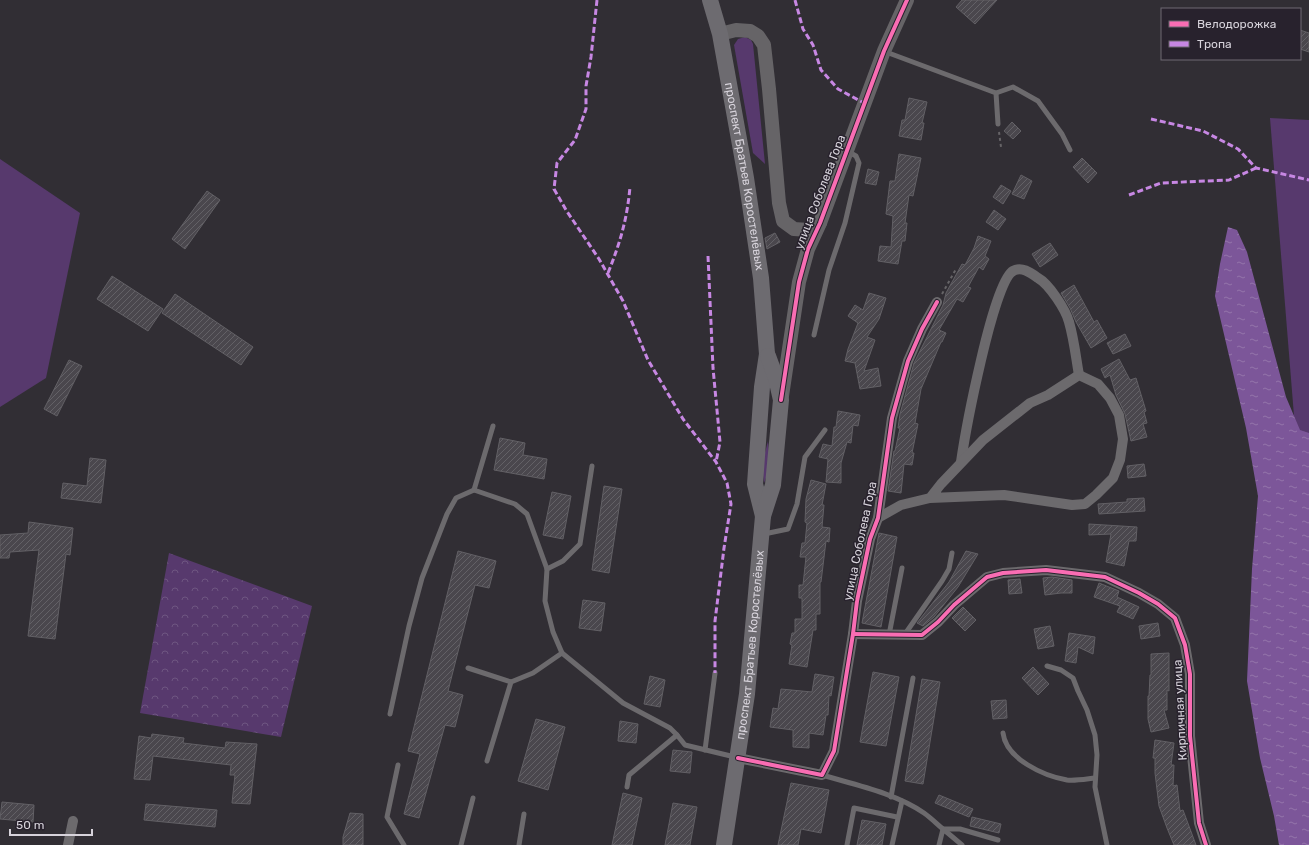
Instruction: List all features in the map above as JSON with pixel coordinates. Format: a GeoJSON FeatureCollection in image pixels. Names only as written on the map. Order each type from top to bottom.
{"type":"FeatureCollection","features":[{"type":"Feature","properties":{"kind":"main road","name":"проспект Братьев Коростелёвых"},"geometry":{"type":"LineString","coordinates":[[710,0],[720,34],[747,185],[761,278],[767,354],[762,387],[755,484],[763,516]]}},
{"type":"Feature","properties":{"kind":"main road","name":"проспект Братьев Коростелёвых"},"geometry":{"type":"LineString","coordinates":[[724,845],[747,694],[763,516],[773,486],[781,400],[776,378],[767,354]]}},
{"type":"Feature","properties":{"kind":"street","name":"улица Соболева Гора"},"geometry":{"type":"LineString","coordinates":[[781,400],[799,282],[808,249],[820,223],[884,51],[907,0]]}},
{"type":"Feature","properties":{"kind":"street"},"geometry":{"type":"LineString","coordinates":[[720,34],[736,30],[750,31],[758,36],[764,45],[770,89],[779,203],[783,221],[794,229],[808,230],[820,223]]}},
{"type":"Feature","properties":{"kind":"street"},"geometry":{"type":"LineString","coordinates":[[930,498],[961,462],[983,440],[1030,403],[1048,395],[1079,376],[1069,320],[1055,295],[1045,282],[1027,271],[1020,269],[1009,274],[997,302],[988,330],[970,407],[961,462]]}},
{"type":"Feature","properties":{"kind":"street","name":"улица Соболева Гора"},"geometry":{"type":"LineString","coordinates":[[822,775],[834,751],[857,601],[870,539],[878,518],[892,418],[908,361],[922,329],[937,302]]}},
{"type":"Feature","properties":{"kind":"street","name":"улица Соболева Гора"},"geometry":{"type":"LineString","coordinates":[[878,518],[901,505],[930,498],[1004,495],[1072,505],[1085,504],[1096,496],[1113,478],[1120,460],[1123,439],[1119,416],[1110,398],[1098,384],[1079,376]]}},
{"type":"Feature","properties":{"kind":"street","name":"Кирпичная улица"},"geometry":{"type":"LineString","coordinates":[[853,634],[922,635],[938,622],[954,605],[988,577],[1003,572],[1046,570],[1105,577],[1158,604],[1175,618],[1185,645],[1190,674],[1190,736],[1199,824],[1206,845]]}},
{"type":"Feature","properties":{"kind":"street"},"geometry":{"type":"LineString","coordinates":[[738,758],[822,775]]}},
{"type":"Feature","properties":{"kind":"street"},"geometry":{"type":"LineString","coordinates":[[68,845],[73,821]]}},
{"type":"Feature","properties":{"kind":"lane"},"geometry":{"type":"LineString","coordinates":[[884,51],[996,93],[1013,86],[1038,101],[1062,134],[1070,150]]}},
{"type":"Feature","properties":{"kind":"lane"},"geometry":{"type":"LineString","coordinates":[[996,93],[998,124]]}},
{"type":"Feature","properties":{"kind":"lane"},"geometry":{"type":"LineString","coordinates":[[814,335],[829,270],[845,223],[860,163],[856,156],[847,151]]}},
{"type":"Feature","properties":{"kind":"lane"},"geometry":{"type":"LineString","coordinates":[[474,490],[493,426]]}},
{"type":"Feature","properties":{"kind":"lane"},"geometry":{"type":"LineString","coordinates":[[761,534],[788,529],[797,504],[805,457],[825,430]]}},
{"type":"Feature","properties":{"kind":"lane"},"geometry":{"type":"LineString","coordinates":[[547,569],[563,560],[580,544],[592,466]]}},
{"type":"Feature","properties":{"kind":"lane"},"geometry":{"type":"LineString","coordinates":[[390,714],[409,626],[422,578],[446,514],[456,498],[474,490],[515,504],[527,514],[547,569],[545,601],[553,632],[562,652],[622,703],[670,728],[677,734],[685,745],[738,758]]}},
{"type":"Feature","properties":{"kind":"lane"},"geometry":{"type":"LineString","coordinates":[[905,635],[949,569],[952,553]]}},
{"type":"Feature","properties":{"kind":"lane"},"geometry":{"type":"LineString","coordinates":[[889,635],[902,568]]}},
{"type":"Feature","properties":{"kind":"lane"},"geometry":{"type":"LineString","coordinates":[[468,668],[511,682],[533,673],[562,652]]}},
{"type":"Feature","properties":{"kind":"lane"},"geometry":{"type":"LineString","coordinates":[[1047,666],[1061,670],[1073,678],[1087,710],[1095,735],[1095,786],[1107,845]]}},
{"type":"Feature","properties":{"kind":"lane"},"geometry":{"type":"LineString","coordinates":[[705,750],[715,673]]}},
{"type":"Feature","properties":{"kind":"lane"},"geometry":{"type":"LineString","coordinates":[[891,796],[914,678]]}},
{"type":"Feature","properties":{"kind":"lane"},"geometry":{"type":"LineString","coordinates":[[487,760],[511,682]]}},
{"type":"Feature","properties":{"kind":"lane"},"geometry":{"type":"LineString","coordinates":[[1003,733],[1004,741],[1017,758],[1037,770],[1068,780],[1095,778]]}},
{"type":"Feature","properties":{"kind":"lane"},"geometry":{"type":"LineString","coordinates":[[627,787],[629,776],[677,734]]}},
{"type":"Feature","properties":{"kind":"lane"},"geometry":{"type":"LineString","coordinates":[[398,765],[387,817],[404,845]]}},
{"type":"Feature","properties":{"kind":"lane"},"geometry":{"type":"LineString","coordinates":[[822,775],[891,796],[902,801],[924,813],[962,845]]}},
{"type":"Feature","properties":{"kind":"lane"},"geometry":{"type":"LineString","coordinates":[[461,845],[473,798]]}},
{"type":"Feature","properties":{"kind":"lane"},"geometry":{"type":"LineString","coordinates":[[892,845],[897,817],[902,801]]}},
{"type":"Feature","properties":{"kind":"lane"},"geometry":{"type":"LineString","coordinates":[[847,845],[854,808],[897,817]]}},
{"type":"Feature","properties":{"kind":"lane"},"geometry":{"type":"LineString","coordinates":[[519,845],[524,814]]}},
{"type":"Feature","properties":{"kind":"lane"},"geometry":{"type":"LineString","coordinates":[[943,829],[960,829],[998,840]]}},
{"type":"Feature","properties":{"kind":"lane"},"geometry":{"type":"LineString","coordinates":[[939,845],[943,829]]}},
{"type":"Feature","properties":{"kind":"path"},"geometry":{"type":"LineString","coordinates":[[998,124],[1001,147]]}},
{"type":"Feature","properties":{"kind":"path"},"geometry":{"type":"LineString","coordinates":[[937,302],[956,269]]}},
{"type":"Feature","properties":{"kind":"green space"},"geometry":{"type":"Polygon","coordinates":[[[745,37],[751,40],[753,44],[765,164],[753,153],[734,45],[738,39],[745,37]]]}},
{"type":"Feature","properties":{"kind":"green space"},"geometry":{"type":"Polygon","coordinates":[[[1270,118],[1309,120],[1309,602],[1270,118]]]}},
{"type":"Feature","properties":{"kind":"green space"},"geometry":{"type":"Polygon","coordinates":[[[0,159],[80,213],[46,378],[0,407],[0,159]]]}},
{"type":"Feature","properties":{"kind":"green space"},"geometry":{"type":"Polygon","coordinates":[[[768,441],[770,467],[764,483],[762,464],[768,441]]]}},
{"type":"Feature","properties":{"kind":"green space"},"geometry":{"type":"Polygon","coordinates":[[[169,553],[312,606],[281,737],[140,713],[169,553]]]}},
{"type":"Feature","properties":{"kind":"water"},"geometry":{"type":"Polygon","coordinates":[[[1228,227],[1237,230],[1247,252],[1286,397],[1300,430],[1309,433],[1309,845],[1279,845],[1274,816],[1260,758],[1247,681],[1252,569],[1258,496],[1246,428],[1215,296],[1228,227]]]}},
{"type":"Feature","properties":{"kind":"building"},"geometry":{"type":"Polygon","coordinates":[[[962,0],[997,0],[975,24],[956,7],[962,0]]]}},
{"type":"Feature","properties":{"kind":"building"},"geometry":{"type":"Polygon","coordinates":[[[1301,30],[1309,33],[1309,52],[1301,49],[1301,30]]]}},
{"type":"Feature","properties":{"kind":"building"},"geometry":{"type":"Polygon","coordinates":[[[909,98],[927,102],[922,123],[924,123],[921,140],[899,136],[902,120],[905,120],[909,98]]]}},
{"type":"Feature","properties":{"kind":"building"},"geometry":{"type":"Polygon","coordinates":[[[1012,122],[1021,131],[1013,139],[1004,131],[1012,122]]]}},
{"type":"Feature","properties":{"kind":"building"},"geometry":{"type":"Polygon","coordinates":[[[899,154],[921,158],[913,196],[909,195],[905,223],[907,223],[905,241],[902,241],[898,264],[878,261],[880,246],[891,247],[893,216],[886,214],[890,181],[895,181],[899,154]]]}},
{"type":"Feature","properties":{"kind":"building"},"geometry":{"type":"Polygon","coordinates":[[[1082,158],[1097,173],[1088,183],[1073,167],[1082,158]]]}},
{"type":"Feature","properties":{"kind":"building"},"geometry":{"type":"Polygon","coordinates":[[[868,169],[879,172],[876,185],[865,183],[868,169]]]}},
{"type":"Feature","properties":{"kind":"building"},"geometry":{"type":"Polygon","coordinates":[[[1021,175],[1032,181],[1024,199],[1012,194],[1021,175]]]}},
{"type":"Feature","properties":{"kind":"building"},"geometry":{"type":"Polygon","coordinates":[[[1001,185],[1011,191],[1003,204],[993,197],[1001,185]]]}},
{"type":"Feature","properties":{"kind":"building"},"geometry":{"type":"Polygon","coordinates":[[[207,191],[220,200],[185,249],[172,239],[207,191]]]}},
{"type":"Feature","properties":{"kind":"building"},"geometry":{"type":"Polygon","coordinates":[[[994,210],[1006,219],[998,230],[986,222],[994,210]]]}},
{"type":"Feature","properties":{"kind":"building"},"geometry":{"type":"Polygon","coordinates":[[[775,233],[780,242],[767,249],[765,238],[775,233]]]}},
{"type":"Feature","properties":{"kind":"building"},"geometry":{"type":"Polygon","coordinates":[[[978,236],[991,241],[985,256],[989,259],[983,270],[979,267],[968,287],[971,288],[963,302],[957,299],[939,330],[946,333],[921,389],[915,423],[918,424],[912,453],[914,453],[912,465],[904,464],[901,493],[888,491],[894,451],[900,428],[898,428],[900,414],[914,363],[943,305],[946,293],[962,264],[965,265],[974,248],[978,236]]]}},
{"type":"Feature","properties":{"kind":"building"},"geometry":{"type":"Polygon","coordinates":[[[1050,243],[1058,255],[1040,267],[1032,254],[1050,243]]]}},
{"type":"Feature","properties":{"kind":"building"},"geometry":{"type":"Polygon","coordinates":[[[112,276],[163,309],[148,331],[97,299],[112,276]]]}},
{"type":"Feature","properties":{"kind":"building"},"geometry":{"type":"Polygon","coordinates":[[[1074,285],[1094,322],[1097,320],[1107,338],[1091,348],[1061,293],[1074,285]]]}},
{"type":"Feature","properties":{"kind":"building"},"geometry":{"type":"Polygon","coordinates":[[[869,293],[886,298],[879,319],[867,337],[875,340],[864,371],[878,368],[881,386],[860,389],[855,363],[845,361],[858,323],[848,316],[855,305],[863,310],[869,293]]]}},
{"type":"Feature","properties":{"kind":"building"},"geometry":{"type":"Polygon","coordinates":[[[175,294],[253,347],[241,365],[162,313],[175,294]]]}},
{"type":"Feature","properties":{"kind":"building"},"geometry":{"type":"Polygon","coordinates":[[[1125,334],[1131,346],[1113,354],[1107,343],[1125,334]]]}},
{"type":"Feature","properties":{"kind":"building"},"geometry":{"type":"Polygon","coordinates":[[[1119,359],[1130,380],[1136,378],[1146,411],[1144,412],[1147,423],[1143,424],[1147,437],[1131,441],[1125,414],[1116,395],[1110,375],[1105,378],[1101,369],[1119,359]]]}},
{"type":"Feature","properties":{"kind":"building"},"geometry":{"type":"Polygon","coordinates":[[[69,360],[82,366],[57,416],[44,409],[69,360]]]}},
{"type":"Feature","properties":{"kind":"building"},"geometry":{"type":"Polygon","coordinates":[[[838,411],[860,415],[858,426],[853,425],[851,443],[847,442],[841,463],[841,483],[826,482],[828,459],[819,457],[823,444],[832,446],[834,427],[836,427],[838,411]]]}},
{"type":"Feature","properties":{"kind":"building"},"geometry":{"type":"Polygon","coordinates":[[[500,438],[525,443],[523,455],[547,459],[544,479],[494,470],[500,438]]]}},
{"type":"Feature","properties":{"kind":"building"},"geometry":{"type":"Polygon","coordinates":[[[90,458],[106,460],[101,503],[61,498],[63,483],[87,486],[90,458]]]}},
{"type":"Feature","properties":{"kind":"building"},"geometry":{"type":"Polygon","coordinates":[[[1144,464],[1146,476],[1128,478],[1127,466],[1144,464]]]}},
{"type":"Feature","properties":{"kind":"building"},"geometry":{"type":"Polygon","coordinates":[[[811,480],[826,484],[822,505],[824,505],[822,527],[830,528],[829,542],[826,541],[820,582],[820,614],[816,614],[816,630],[813,630],[807,667],[789,664],[792,633],[795,633],[795,619],[802,619],[802,598],[799,598],[799,585],[803,585],[806,557],[800,557],[802,543],[805,543],[807,523],[805,522],[806,499],[811,480]]]}},
{"type":"Feature","properties":{"kind":"building"},"geometry":{"type":"Polygon","coordinates":[[[604,486],[622,489],[609,573],[592,570],[604,486]]]}},
{"type":"Feature","properties":{"kind":"building"},"geometry":{"type":"Polygon","coordinates":[[[552,492],[571,496],[563,539],[543,535],[552,492]]]}},
{"type":"Feature","properties":{"kind":"building"},"geometry":{"type":"Polygon","coordinates":[[[1144,498],[1145,511],[1099,514],[1098,504],[1127,502],[1127,499],[1144,498]]]}},
{"type":"Feature","properties":{"kind":"building"},"geometry":{"type":"Polygon","coordinates":[[[29,522],[73,528],[70,555],[66,554],[55,639],[28,636],[39,550],[10,552],[9,558],[0,558],[0,535],[28,533],[29,522]]]}},
{"type":"Feature","properties":{"kind":"building"},"geometry":{"type":"Polygon","coordinates":[[[1089,524],[1137,527],[1136,541],[1129,541],[1124,566],[1106,562],[1111,534],[1089,535],[1089,524]]]}},
{"type":"Feature","properties":{"kind":"building"},"geometry":{"type":"Polygon","coordinates":[[[879,533],[897,537],[881,627],[862,623],[879,533]]]}},
{"type":"Feature","properties":{"kind":"building"},"geometry":{"type":"Polygon","coordinates":[[[458,551],[496,561],[489,588],[475,585],[448,691],[463,695],[455,727],[445,725],[419,818],[404,814],[420,754],[408,751],[458,551]]]}},
{"type":"Feature","properties":{"kind":"building"},"geometry":{"type":"Polygon","coordinates":[[[966,551],[978,554],[958,587],[934,617],[923,626],[917,623],[949,582],[966,551]]]}},
{"type":"Feature","properties":{"kind":"building"},"geometry":{"type":"Polygon","coordinates":[[[1052,577],[1072,580],[1072,593],[1045,595],[1043,578],[1052,577]]]}},
{"type":"Feature","properties":{"kind":"building"},"geometry":{"type":"Polygon","coordinates":[[[1020,579],[1022,593],[1009,594],[1008,580],[1020,579]]]}},
{"type":"Feature","properties":{"kind":"building"},"geometry":{"type":"Polygon","coordinates":[[[1099,583],[1119,591],[1117,597],[1139,607],[1133,619],[1117,612],[1120,606],[1094,597],[1099,583]]]}},
{"type":"Feature","properties":{"kind":"building"},"geometry":{"type":"Polygon","coordinates":[[[583,600],[605,603],[601,631],[579,628],[583,600]]]}},
{"type":"Feature","properties":{"kind":"building"},"geometry":{"type":"Polygon","coordinates":[[[963,607],[976,620],[965,631],[952,618],[963,607]]]}},
{"type":"Feature","properties":{"kind":"building"},"geometry":{"type":"Polygon","coordinates":[[[1158,623],[1160,636],[1141,639],[1139,626],[1158,623]]]}},
{"type":"Feature","properties":{"kind":"building"},"geometry":{"type":"Polygon","coordinates":[[[1050,626],[1054,646],[1038,649],[1034,629],[1050,626]]]}},
{"type":"Feature","properties":{"kind":"building"},"geometry":{"type":"Polygon","coordinates":[[[1069,633],[1095,637],[1093,654],[1078,647],[1076,663],[1065,661],[1069,633]]]}},
{"type":"Feature","properties":{"kind":"building"},"geometry":{"type":"Polygon","coordinates":[[[1169,653],[1169,691],[1167,690],[1167,710],[1164,710],[1169,728],[1151,732],[1148,719],[1148,696],[1151,675],[1151,654],[1169,653]]]}},
{"type":"Feature","properties":{"kind":"building"},"geometry":{"type":"Polygon","coordinates":[[[1033,667],[1049,684],[1038,695],[1022,678],[1033,667]]]}},
{"type":"Feature","properties":{"kind":"building"},"geometry":{"type":"Polygon","coordinates":[[[873,672],[899,677],[886,746],[860,742],[873,672]]]}},
{"type":"Feature","properties":{"kind":"building"},"geometry":{"type":"Polygon","coordinates":[[[815,674],[834,677],[831,696],[829,695],[828,715],[826,715],[823,735],[809,733],[809,748],[793,747],[793,730],[770,727],[773,708],[778,709],[781,689],[812,692],[815,674]]]}},
{"type":"Feature","properties":{"kind":"building"},"geometry":{"type":"Polygon","coordinates":[[[650,676],[665,680],[660,707],[644,704],[650,676]]]}},
{"type":"Feature","properties":{"kind":"building"},"geometry":{"type":"Polygon","coordinates":[[[922,679],[940,682],[923,784],[905,781],[922,679]]]}},
{"type":"Feature","properties":{"kind":"building"},"geometry":{"type":"Polygon","coordinates":[[[1006,700],[1007,718],[993,719],[991,701],[1006,700]]]}},
{"type":"Feature","properties":{"kind":"building"},"geometry":{"type":"Polygon","coordinates":[[[536,719],[565,727],[548,790],[518,781],[536,719]]]}},
{"type":"Feature","properties":{"kind":"building"},"geometry":{"type":"Polygon","coordinates":[[[620,721],[638,724],[636,743],[618,741],[620,721]]]}},
{"type":"Feature","properties":{"kind":"building"},"geometry":{"type":"Polygon","coordinates":[[[152,734],[184,738],[183,743],[225,748],[226,742],[257,744],[250,804],[232,803],[235,775],[230,775],[231,765],[153,756],[150,780],[134,779],[139,736],[151,738],[152,734]]]}},
{"type":"Feature","properties":{"kind":"building"},"geometry":{"type":"Polygon","coordinates":[[[1155,740],[1174,743],[1171,765],[1174,765],[1173,786],[1177,785],[1180,811],[1183,810],[1196,845],[1174,845],[1167,828],[1159,806],[1155,773],[1155,758],[1153,758],[1155,740]]]}},
{"type":"Feature","properties":{"kind":"building"},"geometry":{"type":"Polygon","coordinates":[[[673,750],[692,752],[690,773],[670,771],[673,750]]]}},
{"type":"Feature","properties":{"kind":"building"},"geometry":{"type":"Polygon","coordinates":[[[791,783],[829,790],[821,833],[801,829],[798,845],[778,845],[791,783]]]}},
{"type":"Feature","properties":{"kind":"building"},"geometry":{"type":"Polygon","coordinates":[[[623,793],[642,798],[632,845],[612,845],[623,793]]]}},
{"type":"Feature","properties":{"kind":"building"},"geometry":{"type":"Polygon","coordinates":[[[939,795],[973,809],[969,817],[935,803],[939,795]]]}},
{"type":"Feature","properties":{"kind":"building"},"geometry":{"type":"Polygon","coordinates":[[[2,802],[34,805],[33,822],[0,819],[2,802]]]}},
{"type":"Feature","properties":{"kind":"building"},"geometry":{"type":"Polygon","coordinates":[[[673,803],[697,807],[690,845],[665,845],[673,803]]]}},
{"type":"Feature","properties":{"kind":"building"},"geometry":{"type":"Polygon","coordinates":[[[146,804],[217,810],[215,827],[144,820],[146,804]]]}},
{"type":"Feature","properties":{"kind":"building"},"geometry":{"type":"Polygon","coordinates":[[[350,813],[363,814],[363,845],[343,845],[343,837],[350,813]]]}},
{"type":"Feature","properties":{"kind":"building"},"geometry":{"type":"Polygon","coordinates":[[[972,817],[1001,824],[999,833],[970,826],[972,817]]]}},
{"type":"Feature","properties":{"kind":"building"},"geometry":{"type":"Polygon","coordinates":[[[862,820],[886,824],[882,845],[857,845],[862,820]]]}},
{"type":"Feature","properties":{"kind":"marked path"},"geometry":{"type":"LineString","coordinates":[[597,0],[591,57],[586,86],[586,109],[575,140],[557,163],[554,189],[566,210],[599,259],[623,301],[648,360],[683,419],[716,462],[727,483],[731,504],[715,621],[715,673]]}},
{"type":"Feature","properties":{"kind":"marked path"},"geometry":{"type":"LineString","coordinates":[[795,0],[803,29],[813,45],[821,70],[838,89],[864,103]]}},
{"type":"Feature","properties":{"kind":"marked path"},"geometry":{"type":"LineString","coordinates":[[1151,119],[1203,131],[1238,149],[1256,168],[1309,180]]}},
{"type":"Feature","properties":{"kind":"marked path"},"geometry":{"type":"LineString","coordinates":[[1129,195],[1161,183],[1229,180],[1256,168]]}},
{"type":"Feature","properties":{"kind":"marked path"},"geometry":{"type":"LineString","coordinates":[[608,273],[622,231],[630,187]]}},
{"type":"Feature","properties":{"kind":"marked path"},"geometry":{"type":"LineString","coordinates":[[708,256],[713,368],[720,442],[716,462]]}},
{"type":"Feature","properties":{"kind":"cycle path"},"geometry":{"type":"LineString","coordinates":[[781,400],[799,282],[808,249],[820,223],[884,51],[907,0]]}},
{"type":"Feature","properties":{"kind":"cycle path"},"geometry":{"type":"LineString","coordinates":[[738,758],[822,775],[834,751],[857,601],[870,539],[878,518],[892,418],[908,361],[922,329],[937,302]]}},
{"type":"Feature","properties":{"kind":"cycle path"},"geometry":{"type":"LineString","coordinates":[[853,634],[922,635],[987,577],[1003,573],[1046,570],[1105,577],[1158,604],[1175,618],[1185,645],[1190,674],[1190,736],[1199,823],[1206,845]]}}]}
